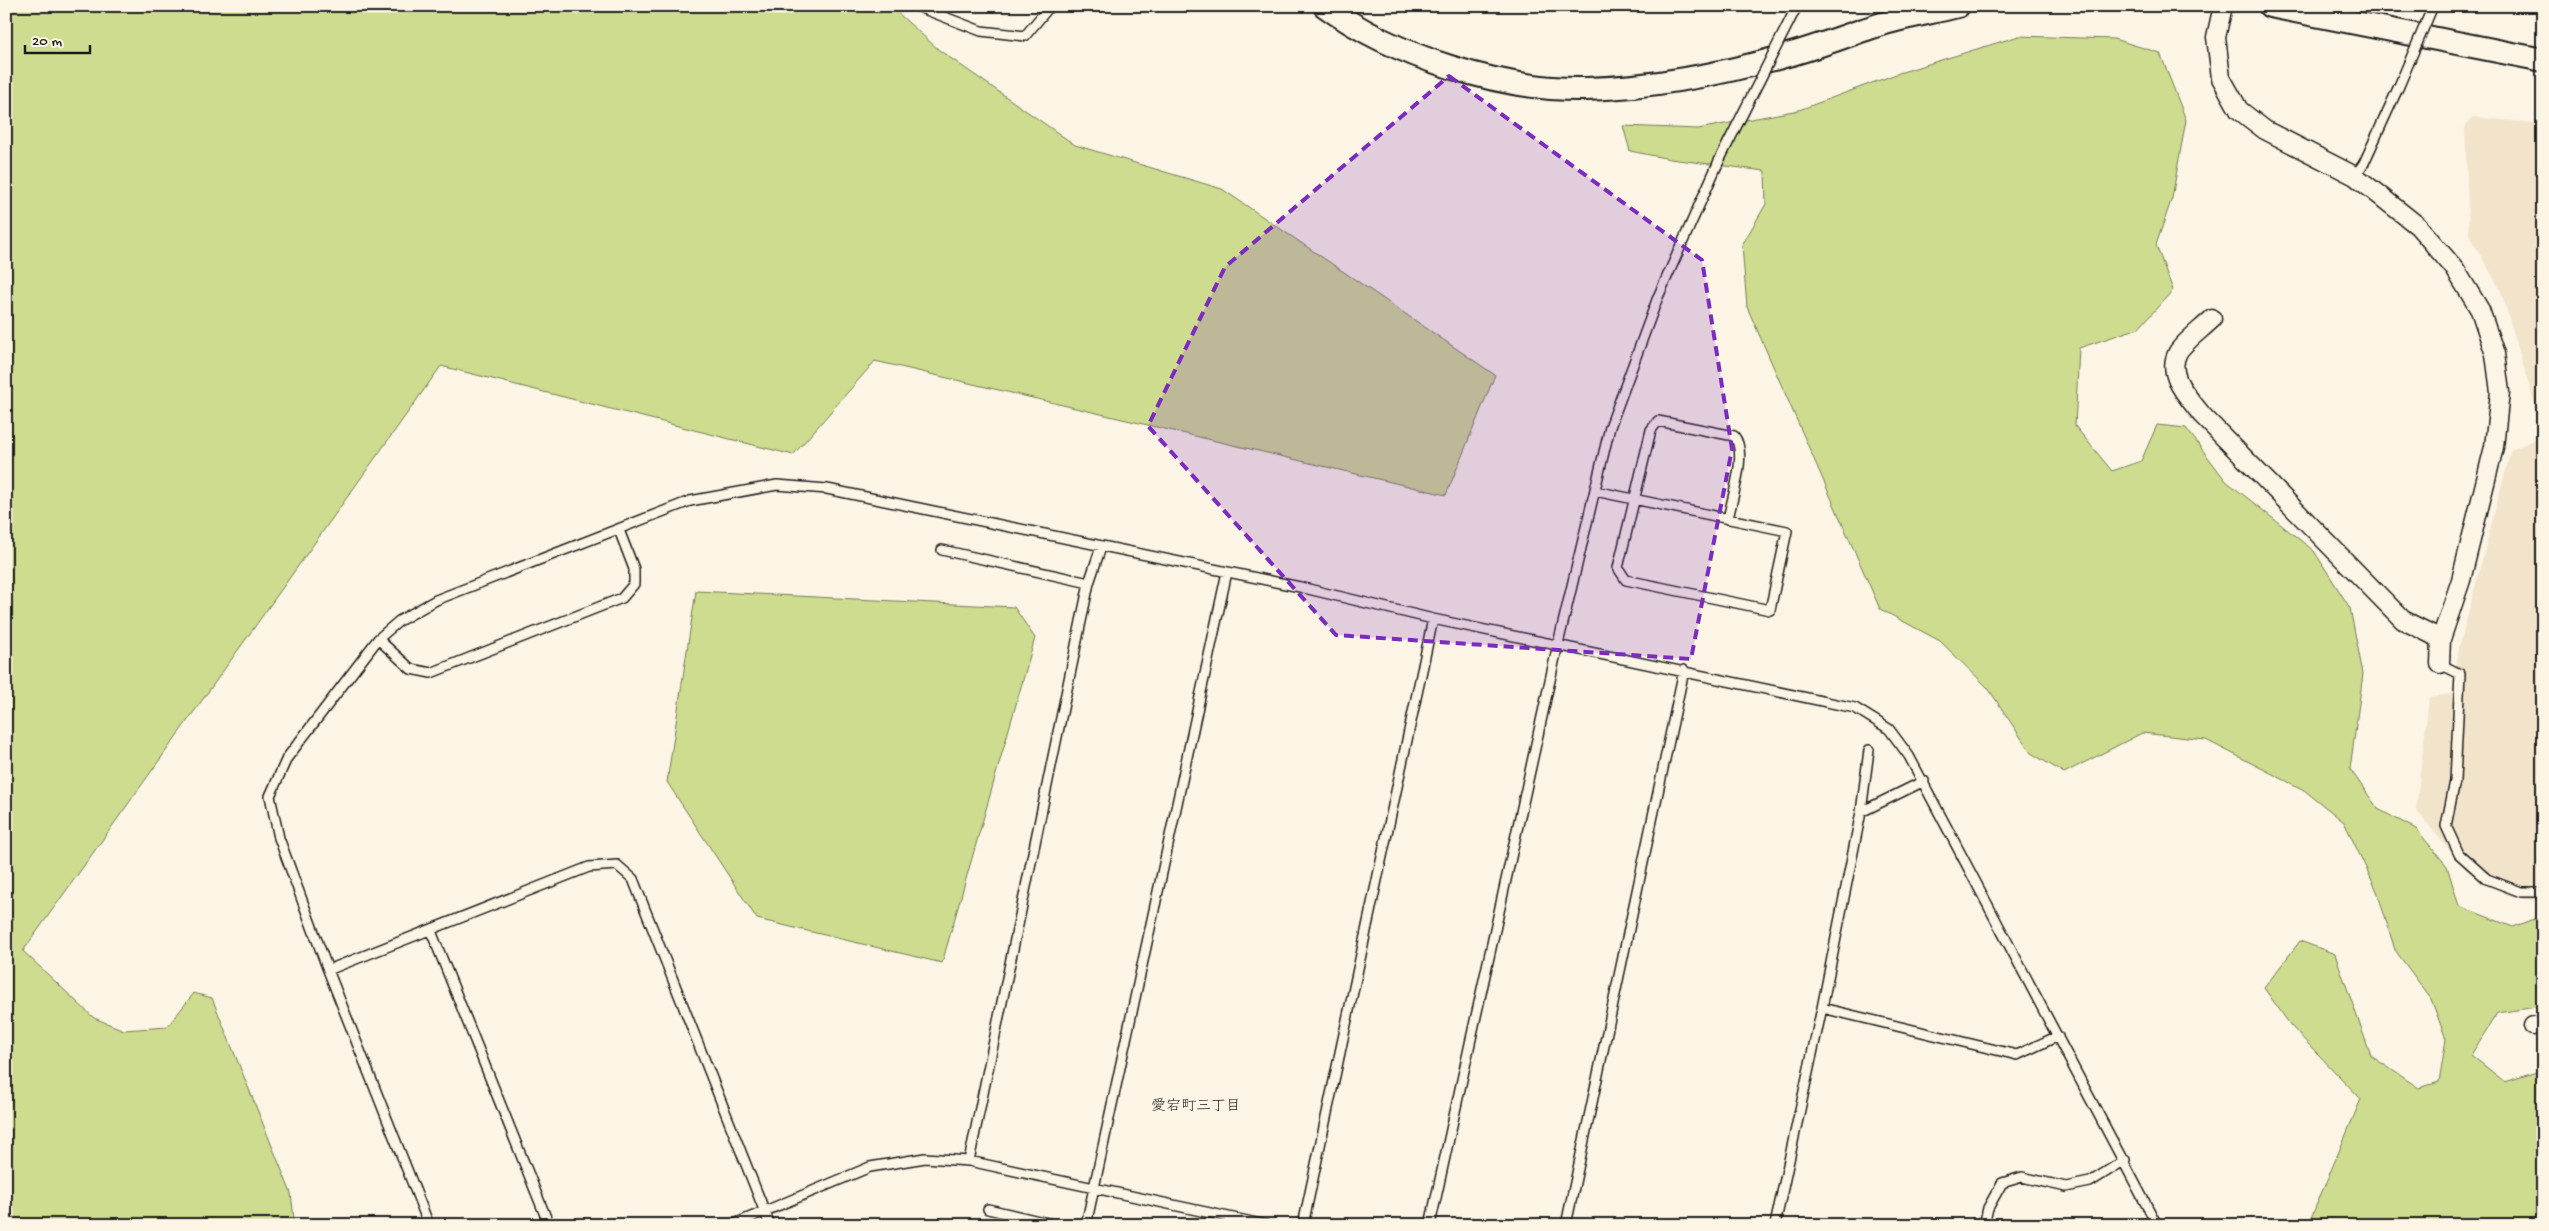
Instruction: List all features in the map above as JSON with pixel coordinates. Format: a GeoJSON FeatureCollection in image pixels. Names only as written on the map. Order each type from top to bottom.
{"type":"FeatureCollection","features":[{"type":"Feature","properties":{"kind":"street"},"geometry":{"type":"LineString","coordinates":[[1325,6],[1391,44],[1435,63],[1533,85],[1585,89],[1638,86],[1730,70],[1788,55],[1886,23],[1958,6]]}},
{"type":"Feature","properties":{"kind":"street"},"geometry":{"type":"LineString","coordinates":[[2223,6],[2216,37],[2221,78],[2239,110],[2265,130],[2355,176],[2418,226],[2455,269],[2480,310],[2496,354],[2500,392],[2494,447],[2461,580],[2442,639],[2440,664]]}},
{"type":"Feature","properties":{"kind":"street"},"geometry":{"type":"LineString","coordinates":[[2270,6],[2543,60]]}},
{"type":"Feature","properties":{"kind":"street"},"geometry":{"type":"LineString","coordinates":[[2212,319],[2178,352],[2174,370],[2179,386],[2202,415],[2404,620],[2442,639]]}},
{"type":"Feature","properties":{"kind":"lane"},"geometry":{"type":"LineString","coordinates":[[916,6],[981,31],[1025,36],[1050,6]]}},
{"type":"Feature","properties":{"kind":"lane"},"geometry":{"type":"LineString","coordinates":[[1430,1225],[1558,644],[1610,427],[1654,306],[1719,161],[1797,6]]}},
{"type":"Feature","properties":{"kind":"lane"},"geometry":{"type":"LineString","coordinates":[[2355,176],[2364,163],[2433,6]]}},
{"type":"Feature","properties":{"kind":"lane"},"geometry":{"type":"LineString","coordinates":[[1595,491],[1635,499],[1728,519],[1787,531],[1770,610],[1626,580],[1618,568],[1635,499],[1651,430],[1658,421],[1734,436],[1739,442],[1741,454],[1728,519]]}},
{"type":"Feature","properties":{"kind":"lane"},"geometry":{"type":"LineString","coordinates":[[429,1225],[328,970],[279,838],[270,796],[287,758],[378,639],[399,621],[436,600],[690,502],[734,491],[777,485],[827,489],[1227,572],[1855,708],[1889,729],[1909,756],[1924,781],[2125,1160],[2157,1225]]}},
{"type":"Feature","properties":{"kind":"lane"},"geometry":{"type":"LineString","coordinates":[[378,639],[411,669],[431,674],[622,598],[634,584],[634,569],[619,530]]}},
{"type":"Feature","properties":{"kind":"lane"},"geometry":{"type":"LineString","coordinates":[[969,1161],[1089,583],[1101,547]]}},
{"type":"Feature","properties":{"kind":"lane"},"geometry":{"type":"LineString","coordinates":[[942,550],[1089,583]]}},
{"type":"Feature","properties":{"kind":"lane"},"geometry":{"type":"LineString","coordinates":[[1086,1225],[1227,572]]}},
{"type":"Feature","properties":{"kind":"lane"},"geometry":{"type":"LineString","coordinates":[[1303,1225],[1434,618]]}},
{"type":"Feature","properties":{"kind":"lane"},"geometry":{"type":"LineString","coordinates":[[2440,664],[2460,674],[2455,781],[2446,826],[2459,854],[2487,879],[2521,892],[2543,892]]}},
{"type":"Feature","properties":{"kind":"lane"},"geometry":{"type":"LineString","coordinates":[[1566,1225],[1684,670]]}},
{"type":"Feature","properties":{"kind":"lane"},"geometry":{"type":"LineString","coordinates":[[1775,1225],[1822,1008],[1860,812],[1869,750]]}},
{"type":"Feature","properties":{"kind":"lane"},"geometry":{"type":"LineString","coordinates":[[1860,812],[1924,781]]}},
{"type":"Feature","properties":{"kind":"lane"},"geometry":{"type":"LineString","coordinates":[[328,970],[589,866],[616,865],[633,878],[770,1225]]}},
{"type":"Feature","properties":{"kind":"lane"},"geometry":{"type":"LineString","coordinates":[[432,930],[549,1225]]}},
{"type":"Feature","properties":{"kind":"lane"},"geometry":{"type":"LineString","coordinates":[[1822,1008],[2017,1055],[2058,1036]]}},
{"type":"Feature","properties":{"kind":"lane"},"geometry":{"type":"LineString","coordinates":[[732,1225],[870,1167],[925,1158],[969,1161],[1266,1225]]}},
{"type":"Feature","properties":{"kind":"lane"},"geometry":{"type":"LineString","coordinates":[[1984,1225],[1988,1208],[2002,1183],[2022,1177],[2066,1187],[2090,1182],[2125,1160]]}},
{"type":"Feature","properties":{"kind":"lane"},"geometry":{"type":"LineString","coordinates":[[988,1209],[1056,1225]]}},
{"type":"Feature","properties":{"kind":"highlighted area"},"geometry":{"type":"Polygon","coordinates":[[[1449,76],[1702,260],[1732,449],[1691,659],[1336,635],[1148,426],[1225,267],[1449,76]]]}},
{"type":"Feature","properties":{"kind":"shaded area"},"geometry":{"type":"Polygon","coordinates":[[[2473,117],[2543,124],[2543,902],[2509,896],[2467,871],[2416,810],[2429,697],[2452,694],[2459,648],[2511,450],[2538,438],[2542,428],[2501,291],[2469,235],[2465,125],[2473,117]]]}},
{"type":"Feature","properties":{"kind":"green space"},"geometry":{"type":"Polygon","coordinates":[[[6,6],[890,6],[939,50],[1075,145],[1222,189],[1495,375],[1446,495],[875,361],[793,455],[441,366],[23,951],[94,1018],[124,1030],[167,1027],[194,993],[212,998],[291,1193],[294,1219],[291,1225],[6,1225],[6,6]]]}},
{"type":"Feature","properties":{"kind":"green space"},"geometry":{"type":"Polygon","coordinates":[[[2019,36],[2114,39],[2160,53],[2186,120],[2172,198],[2156,245],[2173,290],[2139,328],[2079,348],[2075,426],[2112,471],[2141,461],[2157,425],[2186,428],[2226,481],[2314,551],[2350,608],[2363,674],[2350,769],[2378,809],[2416,829],[2447,866],[2459,906],[2513,927],[2543,916],[2543,1006],[2497,1013],[2471,1055],[2505,1082],[2543,1070],[2543,1225],[2308,1225],[2361,1099],[2291,1026],[2264,988],[2300,941],[2335,954],[2371,1056],[2419,1088],[2439,1082],[2446,1039],[2431,999],[2395,950],[2377,891],[2344,822],[2304,790],[2206,740],[2142,733],[2064,773],[2031,753],[1988,688],[1940,641],[1880,609],[1747,307],[1742,245],[1766,204],[1765,171],[1670,159],[1630,151],[1623,126],[1698,129],[1799,110],[1899,73],[2019,36]]]}},
{"type":"Feature","properties":{"kind":"green space"},"geometry":{"type":"Polygon","coordinates":[[[696,591],[1014,607],[1035,638],[942,963],[757,919],[667,782],[696,591]]]}},
{"type":"Feature","properties":{"kind":"district","name":"愛宕町三丁目"},"geometry":{"type":"Point","coordinates":[1196,1105]}}]}
